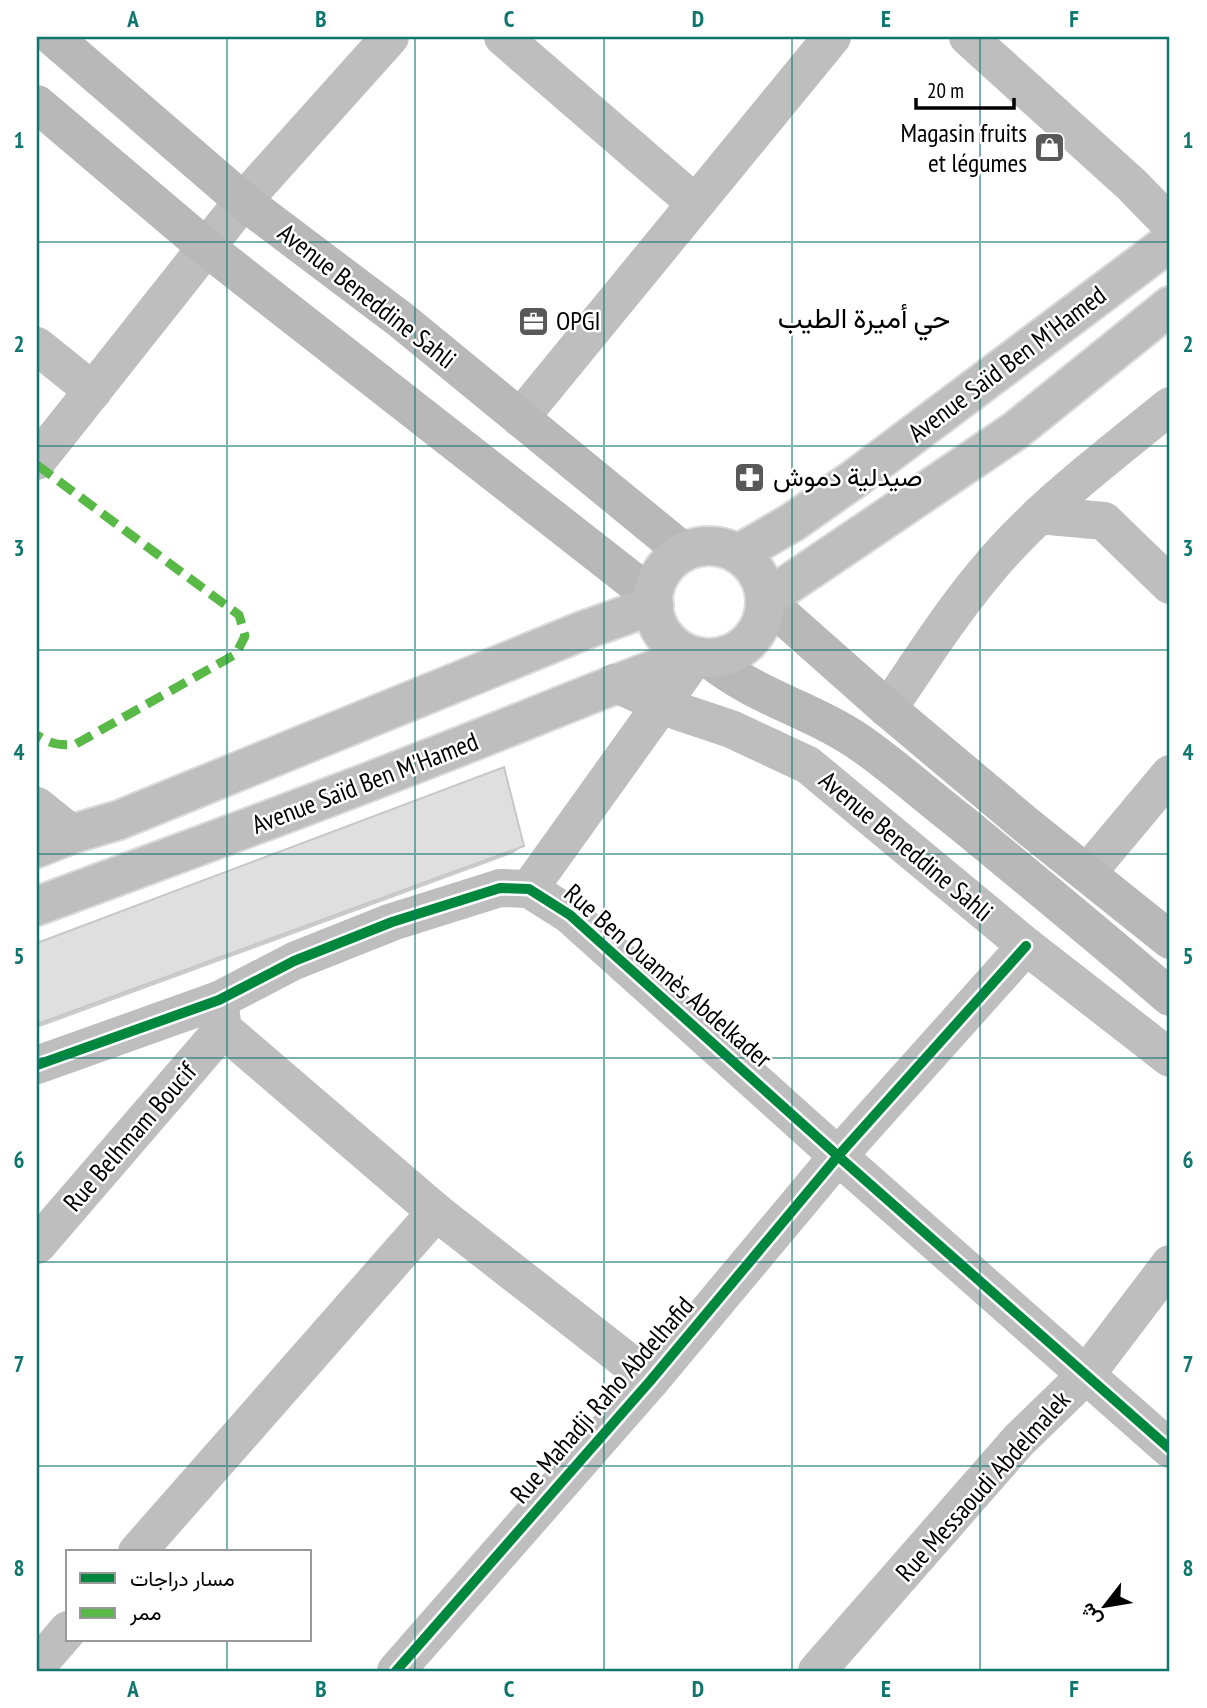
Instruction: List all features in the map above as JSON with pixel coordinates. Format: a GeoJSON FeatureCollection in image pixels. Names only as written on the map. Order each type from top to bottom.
{"type":"FeatureCollection","features":[{"type":"Feature","properties":{"kind":"street","name":"Avenue Beneddine Sahli"},"geometry":{"type":"LineString","coordinates":[[53,37],[243,201],[401,320],[684,552]]}},
{"type":"Feature","properties":{"kind":"street"},"geometry":{"type":"LineString","coordinates":[[37,461],[243,201],[390,37]]}},
{"type":"Feature","properties":{"kind":"street"},"geometry":{"type":"LineString","coordinates":[[503,37],[695,203]]}},
{"type":"Feature","properties":{"kind":"street"},"geometry":{"type":"LineString","coordinates":[[520,418],[832,37]]}},
{"type":"Feature","properties":{"kind":"street"},"geometry":{"type":"LineString","coordinates":[[968,37],[1131,184],[1170,224]]}},
{"type":"Feature","properties":{"kind":"street"},"geometry":{"type":"LineString","coordinates":[[37,104],[207,248],[653,601]]}},
{"type":"Feature","properties":{"kind":"street","name":"Avenue Saïd Ben M'Hamed"},"geometry":{"type":"LineString","coordinates":[[738,554],[793,522],[857,477],[1170,242]]}},
{"type":"Feature","properties":{"kind":"street","name":"Avenue Saïd Ben M'Hamed"},"geometry":{"type":"LineString","coordinates":[[766,601],[1015,430],[1170,306]]}},
{"type":"Feature","properties":{"kind":"street"},"geometry":{"type":"LineString","coordinates":[[37,346],[93,391]]}},
{"type":"Feature","properties":{"kind":"street"},"geometry":{"type":"LineString","coordinates":[[888,709],[948,620],[985,573],[1039,515],[1170,406]]}},
{"type":"Feature","properties":{"kind":"street"},"geometry":{"type":"LineString","coordinates":[[1039,515],[1104,522],[1170,585]]}},
{"type":"Feature","properties":{"kind":"street"},"geometry":{"type":"LineString","coordinates":[[702,546],[722,548],[738,554],[752,566],[761,582],[766,601],[755,634],[743,648],[727,656],[699,657],[675,647],[662,634],[653,601],[658,579],[669,563],[684,552],[702,546]]}},
{"type":"Feature","properties":{"kind":"street"},"geometry":{"type":"LineString","coordinates":[[37,848],[119,820],[653,601]]}},
{"type":"Feature","properties":{"kind":"street"},"geometry":{"type":"LineString","coordinates":[[766,601],[888,709],[1025,824],[1170,940]]}},
{"type":"Feature","properties":{"kind":"street","name":"Avenue Beneddine Sahli"},"geometry":{"type":"LineString","coordinates":[[699,657],[753,690],[788,703],[865,745],[1062,905],[1170,997]]}},
{"type":"Feature","properties":{"kind":"street"},"geometry":{"type":"LineString","coordinates":[[529,889],[699,657]]}},
{"type":"Feature","properties":{"kind":"street"},"geometry":{"type":"LineString","coordinates":[[699,657],[698,676],[710,704],[731,729]]}},
{"type":"Feature","properties":{"kind":"street","name":"Avenue Saïd Ben M'Hamed"},"geometry":{"type":"LineString","coordinates":[[37,906],[315,803],[524,722],[614,683],[699,657]]}},
{"type":"Feature","properties":{"kind":"street","name":"Avenue Beneddine Sahli"},"geometry":{"type":"LineString","coordinates":[[614,683],[663,705],[731,729],[808,765],[1026,946],[1170,1058]]}},
{"type":"Feature","properties":{"kind":"street"},"geometry":{"type":"LineString","coordinates":[[1088,872],[1170,774]]}},
{"type":"Feature","properties":{"kind":"street"},"geometry":{"type":"LineString","coordinates":[[37,806],[72,834]]}},
{"type":"Feature","properties":{"kind":"street","name":"Rue Ben Ouannès Abdelkader"},"geometry":{"type":"LineString","coordinates":[[37,1065],[221,1014],[294,961],[392,922],[500,888],[529,889],[570,915],[1170,1449]]}},
{"type":"Feature","properties":{"kind":"street","name":"Rue Mahadji Raho Abdelhafid"},"geometry":{"type":"LineString","coordinates":[[396,1671],[651,1380],[838,1156],[1026,946]]}},
{"type":"Feature","properties":{"kind":"street","name":"Rue Mahadji Raho Abdelhafid"},"geometry":{"type":"LineString","coordinates":[[221,1014],[436,1212],[651,1380]]}},
{"type":"Feature","properties":{"kind":"street","name":"Rue Belhmam Boucif"},"geometry":{"type":"LineString","coordinates":[[37,1245],[221,1014]]}},
{"type":"Feature","properties":{"kind":"street"},"geometry":{"type":"LineString","coordinates":[[139,1550],[436,1212]]}},
{"type":"Feature","properties":{"kind":"street","name":"Rue Messaoudi Abdelmalek"},"geometry":{"type":"LineString","coordinates":[[817,1671],[1019,1440],[1085,1376],[1170,1264]]}},
{"type":"Feature","properties":{"kind":"street"},"geometry":{"type":"LineString","coordinates":[[37,1666],[66,1632]]}},
{"type":"Feature","properties":{"kind":"building"},"geometry":{"type":"Polygon","coordinates":[[[504,767],[524,846],[37,1024],[37,943],[504,767]]]}},
{"type":"Feature","properties":{"kind":"marked path"},"geometry":{"type":"LineString","coordinates":[[37,465],[239,615],[245,636],[236,654],[76,744],[55,744],[37,735]]}},
{"type":"Feature","properties":{"kind":"cycle path"},"geometry":{"type":"LineString","coordinates":[[37,1065],[219,1000],[294,961],[392,922],[500,888],[529,889],[570,915],[1170,1449]]}},
{"type":"Feature","properties":{"kind":"cycle path"},"geometry":{"type":"LineString","coordinates":[[396,1671],[651,1380],[838,1156],[1026,946]]}},
{"type":"Feature","properties":{"kind":"place","name":"Magasin fruits et légumes"},"geometry":{"type":"Point","coordinates":[1050,148]}},
{"type":"Feature","properties":{"kind":"place","name":"OPGI"},"geometry":{"type":"Point","coordinates":[533,321]}},
{"type":"Feature","properties":{"kind":"place","name":"صيدلية دموش"},"geometry":{"type":"Point","coordinates":[750,477]}},
{"type":"Feature","properties":{"kind":"district","name":"حي أميرة الطيب"},"geometry":{"type":"Point","coordinates":[864,318]}}]}
